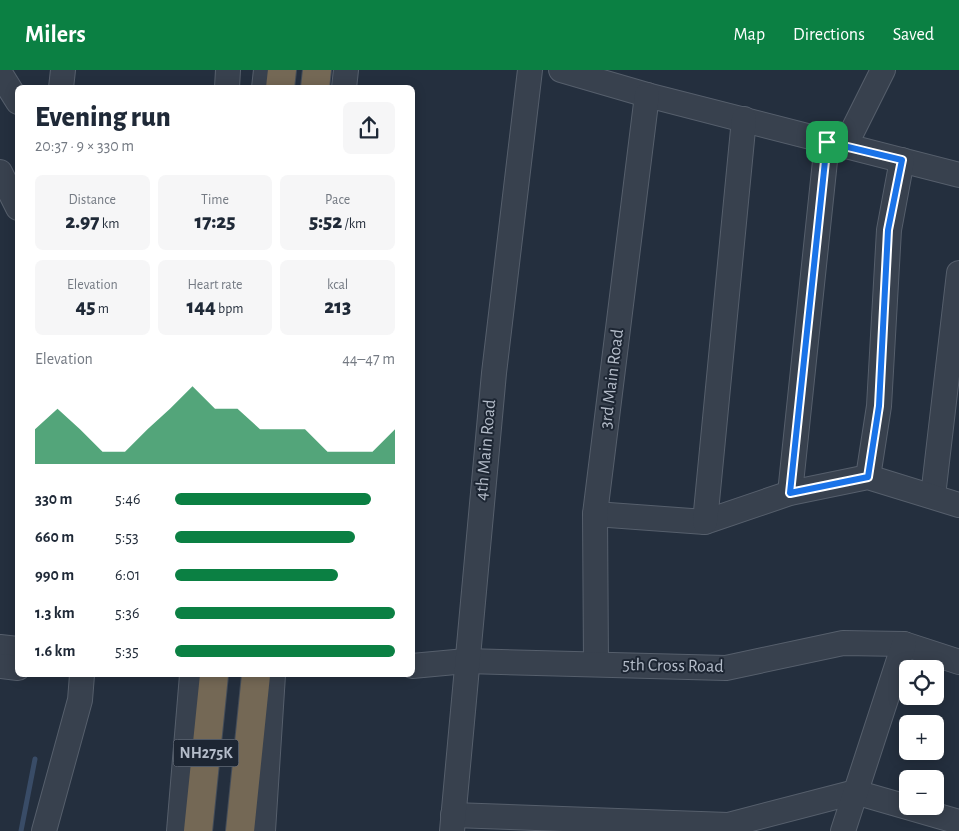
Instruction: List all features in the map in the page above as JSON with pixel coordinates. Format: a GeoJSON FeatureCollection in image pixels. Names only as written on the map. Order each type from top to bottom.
{"type":"FeatureCollection","features":[{"type":"Feature","properties":{"kind":"highway"},"geometry":{"type":"LineString","coordinates":[[280,85],[282,70]]}},
{"type":"Feature","properties":{"kind":"highway"},"geometry":{"type":"LineString","coordinates":[[315,85],[317,70]]}},
{"type":"Feature","properties":{"kind":"highway","name":"NH275K"},"geometry":{"type":"LineString","coordinates":[[198,831],[214,677]]}},
{"type":"Feature","properties":{"kind":"highway","name":"NH275K"},"geometry":{"type":"LineString","coordinates":[[240,831],[256,677]]}},
{"type":"Feature","properties":{"kind":"street"},"geometry":{"type":"LineString","coordinates":[[61,85],[63,70]]}},
{"type":"Feature","properties":{"kind":"street"},"geometry":{"type":"LineString","coordinates":[[227,85],[228,70]]}},
{"type":"Feature","properties":{"kind":"street"},"geometry":{"type":"LineString","coordinates":[[264,85],[266,70]]}},
{"type":"Feature","properties":{"kind":"street"},"geometry":{"type":"LineString","coordinates":[[344,85],[346,70]]}},
{"type":"Feature","properties":{"kind":"street","name":"4th Main Road"},"geometry":{"type":"LineString","coordinates":[[453,823],[466,662],[494,373],[530,70]]}},
{"type":"Feature","properties":{"kind":"street"},"geometry":{"type":"LineString","coordinates":[[561,70],[647,95],[959,175]]}},
{"type":"Feature","properties":{"kind":"street"},"geometry":{"type":"LineString","coordinates":[[790,493],[836,144],[883,70]]}},
{"type":"Feature","properties":{"kind":"street"},"geometry":{"type":"LineString","coordinates":[[0,73],[15,97]]}},
{"type":"Feature","properties":{"kind":"street","name":"3rd Main Road"},"geometry":{"type":"LineString","coordinates":[[596,664],[595,514],[647,95]]}},
{"type":"Feature","properties":{"kind":"street"},"geometry":{"type":"LineString","coordinates":[[705,522],[744,119]]}},
{"type":"Feature","properties":{"kind":"street"},"geometry":{"type":"LineString","coordinates":[[868,477],[879,406],[888,230],[902,160]]}},
{"type":"Feature","properties":{"kind":"street"},"geometry":{"type":"LineString","coordinates":[[0,172],[15,202]]}},
{"type":"Feature","properties":{"kind":"street"},"geometry":{"type":"LineString","coordinates":[[933,496],[959,274]]}},
{"type":"Feature","properties":{"kind":"street"},"geometry":{"type":"LineString","coordinates":[[595,514],[705,522],[790,493],[868,477],[959,505]]}},
{"type":"Feature","properties":{"kind":"street","name":"5th Cross Road"},"geometry":{"type":"LineString","coordinates":[[415,666],[466,662],[726,668],[843,643],[904,644],[959,662]]}},
{"type":"Feature","properties":{"kind":"street"},"geometry":{"type":"LineString","coordinates":[[843,831],[904,644]]}},
{"type":"Feature","properties":{"kind":"street"},"geometry":{"type":"LineString","coordinates":[[0,647],[15,649]]}},
{"type":"Feature","properties":{"kind":"street"},"geometry":{"type":"LineString","coordinates":[[0,666],[15,668]]}},
{"type":"Feature","properties":{"kind":"street"},"geometry":{"type":"LineString","coordinates":[[44,831],[80,700],[82,677]]}},
{"type":"Feature","properties":{"kind":"street"},"geometry":{"type":"LineString","coordinates":[[179,831],[192,677]]}},
{"type":"Feature","properties":{"kind":"street"},"geometry":{"type":"LineString","coordinates":[[263,831],[273,677]]}},
{"type":"Feature","properties":{"kind":"street"},"geometry":{"type":"LineString","coordinates":[[453,823],[728,825],[855,792],[959,822]]}},
{"type":"Feature","properties":{"kind":"waterway"},"geometry":{"type":"LineString","coordinates":[[21,831],[35,759]]}},
{"type":"Feature","properties":{"kind":"route"},"geometry":{"type":"LineString","coordinates":[[827,142],[902,160],[888,230],[879,406],[868,477],[790,493],[812,282],[827,142]]}}]}
